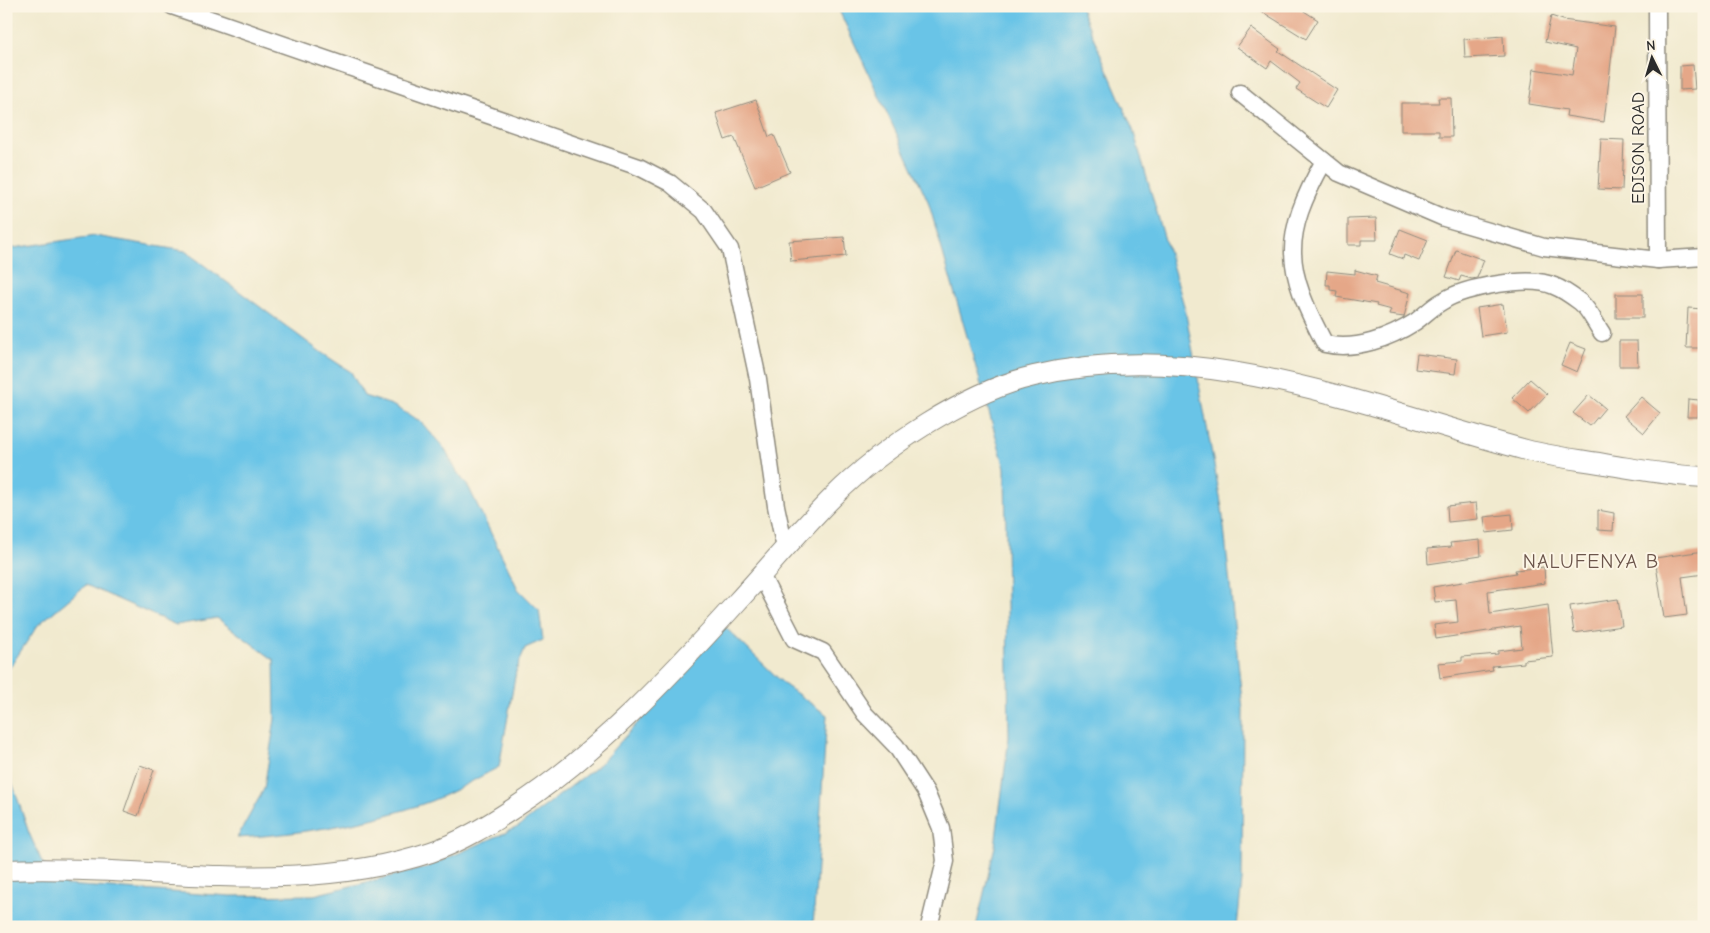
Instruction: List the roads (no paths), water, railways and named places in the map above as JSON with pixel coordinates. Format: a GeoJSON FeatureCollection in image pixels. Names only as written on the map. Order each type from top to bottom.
{"type":"FeatureCollection","features":[{"type":"Feature","properties":{"kind":"main road"},"geometry":{"type":"LineString","coordinates":[[6,870],[66,869],[233,877],[302,877],[387,864],[434,851],[479,830],[535,794],[572,765],[623,719],[736,603],[784,548],[837,493],[895,446],[943,414],[986,391],[1034,375],[1120,363],[1170,365],[1284,381],[1530,451],[1676,476],[1704,477]]}},
{"type":"Feature","properties":{"kind":"street"},"geometry":{"type":"LineString","coordinates":[[172,6],[639,167],[670,183],[704,211],[730,249],[745,311],[758,379],[776,506],[784,548]]}},
{"type":"Feature","properties":{"kind":"street","name":"EDISON ROAD"},"geometry":{"type":"LineString","coordinates":[[1657,6],[1658,260]]}},
{"type":"Feature","properties":{"kind":"street"},"geometry":{"type":"LineString","coordinates":[[1240,93],[1339,173],[1444,218],[1544,247],[1658,260],[1704,257]]}},
{"type":"Feature","properties":{"kind":"street"},"geometry":{"type":"LineString","coordinates":[[1324,161],[1307,192],[1296,222],[1292,254],[1298,284],[1325,344],[1338,347],[1367,343],[1415,322],[1444,300],[1480,288],[1516,281],[1552,285],[1581,303],[1602,333]]}},
{"type":"Feature","properties":{"kind":"street"},"geometry":{"type":"LineString","coordinates":[[761,575],[794,639],[823,652],[865,714],[896,746],[926,792],[941,828],[945,861],[929,927]]}},
{"type":"Feature","properties":{"kind":"water"},"geometry":{"type":"Polygon","coordinates":[[[837,6],[1080,6],[1133,130],[1185,309],[1222,508],[1243,710],[1242,881],[1237,927],[976,927],[995,846],[1009,737],[1005,468],[928,201],[837,6]]]}},
{"type":"Feature","properties":{"kind":"water"},"geometry":{"type":"Polygon","coordinates":[[[95,236],[185,251],[322,353],[351,372],[364,396],[392,405],[420,421],[444,448],[457,472],[469,488],[518,589],[539,610],[543,640],[525,648],[516,671],[499,767],[431,801],[385,816],[286,834],[237,838],[264,789],[275,719],[274,660],[217,618],[176,625],[86,585],[38,625],[6,673],[6,249],[95,236]]]}},
{"type":"Feature","properties":{"kind":"water"},"geometry":{"type":"Polygon","coordinates":[[[725,627],[785,685],[827,715],[813,927],[6,927],[6,780],[11,779],[29,833],[42,862],[65,885],[231,896],[314,895],[425,868],[518,827],[600,764],[725,627]]]}},
{"type":"Feature","properties":{"kind":"district","name":"NALUFENYA B"},"geometry":{"type":"Point","coordinates":[1591,561]}}]}
